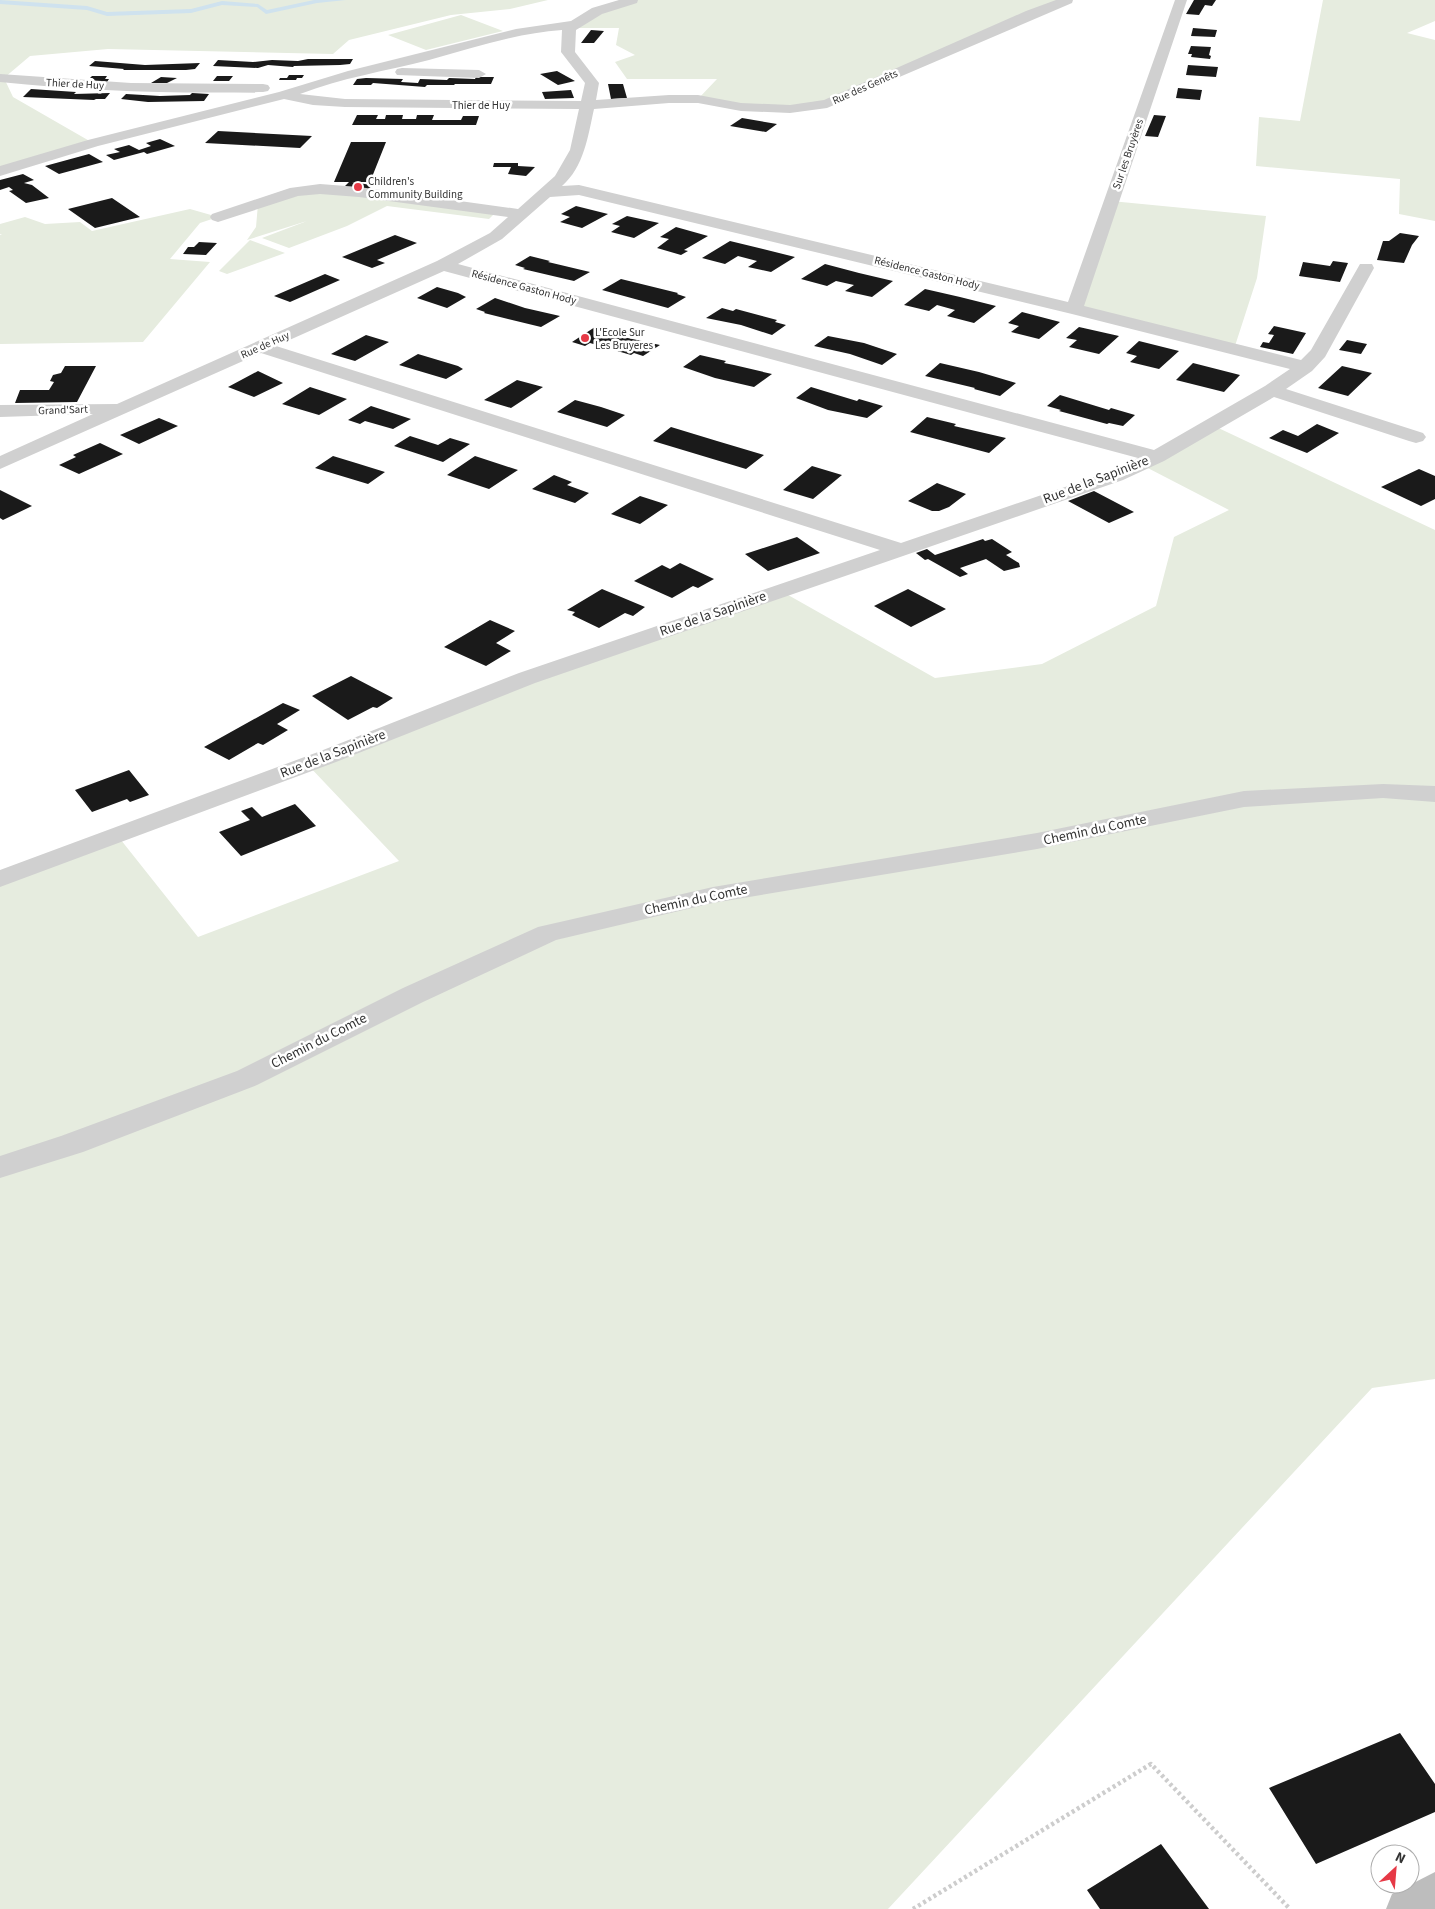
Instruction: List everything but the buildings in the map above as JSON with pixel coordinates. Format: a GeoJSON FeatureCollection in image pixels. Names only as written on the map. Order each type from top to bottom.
{"type":"FeatureCollection","features":[{"type":"Feature","properties":{"kind":"main road"},"geometry":{"type":"LineString","coordinates":[[1407,1909],[1435,1893]]}},
{"type":"Feature","properties":{"kind":"street"},"geometry":{"type":"LineString","coordinates":[[589,105],[592,83],[568,52],[570,28],[596,11],[632,0]]}},
{"type":"Feature","properties":{"kind":"street","name":"Rue des Genêts"},"geometry":{"type":"LineString","coordinates":[[589,105],[669,99],[698,99],[766,109],[790,109],[827,104],[1023,17],[1067,0]]}},
{"type":"Feature","properties":{"kind":"street","name":"Sur les Bruyères"},"geometry":{"type":"LineString","coordinates":[[1074,309],[1181,0]]}},
{"type":"Feature","properties":{"kind":"street","name":"Thier de Huy"},"geometry":{"type":"LineString","coordinates":[[0,171],[93,143],[284,94],[300,88],[541,28],[572,25]]}},
{"type":"Feature","properties":{"kind":"street","name":"Thier de Huy"},"geometry":{"type":"LineString","coordinates":[[371,70],[479,74]]}},
{"type":"Feature","properties":{"kind":"street","name":"Thier de Huy"},"geometry":{"type":"LineString","coordinates":[[0,78],[49,83],[148,88],[300,88]]}},
{"type":"Feature","properties":{"kind":"street","name":"Thier de Huy"},"geometry":{"type":"LineString","coordinates":[[284,94],[313,101],[345,103],[589,105]]}},
{"type":"Feature","properties":{"kind":"street","name":"Rue de Huy"},"geometry":{"type":"LineString","coordinates":[[0,463],[443,265],[496,236],[561,179],[578,150],[589,105]]}},
{"type":"Feature","properties":{"kind":"street"},"geometry":{"type":"LineString","coordinates":[[218,217],[296,192],[320,189],[359,192],[522,214]]}},
{"type":"Feature","properties":{"kind":"street","name":"Résidence Gaston Hody"},"geometry":{"type":"LineString","coordinates":[[548,192],[579,190],[1074,309],[1305,367]]}},
{"type":"Feature","properties":{"kind":"street","name":"Résidence Gaston Hody"},"geometry":{"type":"LineString","coordinates":[[443,265],[1156,457]]}},
{"type":"Feature","properties":{"kind":"street","name":"Rue de la Sapinière"},"geometry":{"type":"LineString","coordinates":[[0,879],[327,757],[526,678],[1116,476],[1156,457],[1272,390],[1305,367],[1319,353],[1366,268]]}},
{"type":"Feature","properties":{"kind":"street"},"geometry":{"type":"LineString","coordinates":[[260,347],[902,550]]}},
{"type":"Feature","properties":{"kind":"street"},"geometry":{"type":"LineString","coordinates":[[1272,390],[1416,437]]}},
{"type":"Feature","properties":{"kind":"street","name":"Grand'Sart"},"geometry":{"type":"LineString","coordinates":[[0,411],[126,408]]}},
{"type":"Feature","properties":{"kind":"street","name":"Chemin du Comte"},"geometry":{"type":"LineString","coordinates":[[0,1167],[72,1144],[247,1078],[413,995],[548,933],[713,895],[1036,842],[1244,799],[1383,791],[1435,794]]}},
{"type":"Feature","properties":{"kind":"path"},"geometry":{"type":"LineString","coordinates":[[913,1909],[1151,1764],[1290,1909]]}},
{"type":"Feature","properties":{"kind":"shaded area"},"geometry":{"type":"Polygon","coordinates":[[[0,0],[548,0],[510,9],[451,15],[349,40],[333,54],[108,49],[30,56],[4,78],[13,97],[93,143],[0,171],[0,0]]]}},
{"type":"Feature","properties":{"kind":"shaded area"},"geometry":{"type":"Polygon","coordinates":[[[632,0],[1067,0],[827,104],[790,109],[698,99],[717,79],[627,79],[615,62],[635,55],[616,45],[619,28],[569,28],[632,0]]]}},
{"type":"Feature","properties":{"kind":"shaded area"},"geometry":{"type":"Polygon","coordinates":[[[1323,0],[1435,0],[1435,21],[1407,33],[1435,40],[1435,221],[1399,214],[1400,179],[1256,166],[1259,117],[1300,121],[1323,0]]]}},
{"type":"Feature","properties":{"kind":"shaded area"},"geometry":{"type":"Polygon","coordinates":[[[461,15],[503,31],[426,50],[388,35],[461,15]]]}},
{"type":"Feature","properties":{"kind":"shaded area"},"geometry":{"type":"Polygon","coordinates":[[[320,189],[497,211],[489,219],[387,206],[347,226],[289,248],[262,238],[307,221],[247,240],[256,227],[258,204],[320,189]]]}},
{"type":"Feature","properties":{"kind":"shaded area"},"geometry":{"type":"Polygon","coordinates":[[[1111,201],[1266,216],[1257,278],[1234,349],[1074,309],[1111,201]]]}},
{"type":"Feature","properties":{"kind":"shaded area"},"geometry":{"type":"Polygon","coordinates":[[[190,209],[218,217],[200,223],[170,259],[210,262],[143,342],[0,344],[0,235],[2,235],[0,234],[0,224],[25,217],[45,224],[80,222],[92,231],[190,209]]]}},
{"type":"Feature","properties":{"kind":"shaded area"},"geometry":{"type":"Polygon","coordinates":[[[250,240],[285,253],[227,274],[219,271],[250,240]]]}},
{"type":"Feature","properties":{"kind":"shaded area"},"geometry":{"type":"Polygon","coordinates":[[[1212,425],[1435,530],[1435,1379],[1372,1388],[888,1909],[0,1909],[0,879],[117,835],[198,937],[399,861],[307,764],[781,591],[935,678],[1042,664],[1156,606],[1174,537],[1229,510],[1140,464],[1212,425]]]}},
{"type":"Feature","properties":{"kind":"waterway"},"geometry":{"type":"LineString","coordinates":[[0,2],[87,8],[107,14],[191,11],[222,3],[258,6],[266,12],[317,1],[343,0]]}},
{"type":"Feature","properties":{"kind":"place","name":"Children's Community Building"},"geometry":{"type":"Point","coordinates":[358,187]}},
{"type":"Feature","properties":{"kind":"place","name":"L'Ecole Sur Les Bruyeres"},"geometry":{"type":"Point","coordinates":[585,338]}}]}
